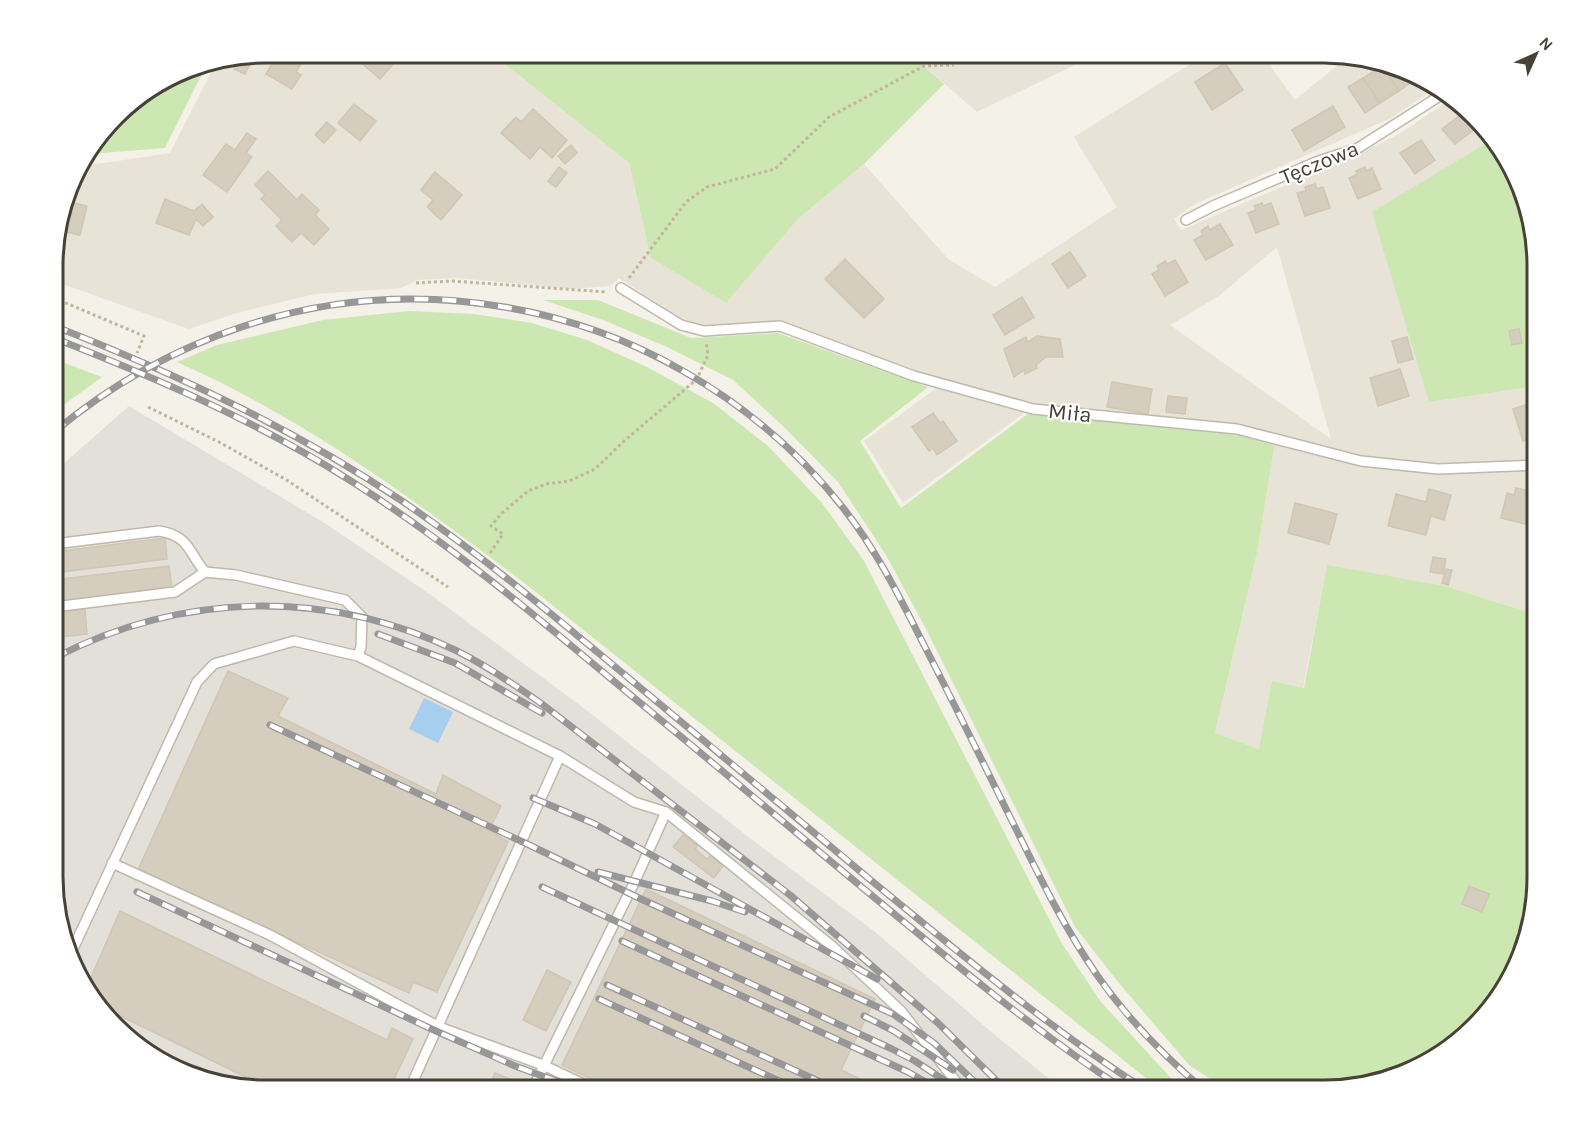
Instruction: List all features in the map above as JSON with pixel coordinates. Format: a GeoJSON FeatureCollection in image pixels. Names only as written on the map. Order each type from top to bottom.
{"type":"FeatureCollection","features":[{"type":"Feature","properties":{"kind":"lane","name":"Tęczowa"},"geometry":{"type":"LineString","coordinates":[[1186,220],[1298,170],[1358,148],[1437,98]]}},
{"type":"Feature","properties":{"kind":"lane","name":"Miła"},"geometry":{"type":"LineString","coordinates":[[621,288],[681,325],[704,331],[780,326],[914,376],[1033,409],[1237,429],[1361,461],[1438,469],[1527,465]]}},
{"type":"Feature","properties":{"kind":"lane"},"geometry":{"type":"LineString","coordinates":[[63,543],[159,531],[172,533],[181,539],[193,553],[205,572]]}},
{"type":"Feature","properties":{"kind":"lane"},"geometry":{"type":"LineString","coordinates":[[63,606],[175,592],[205,572],[236,575],[345,600],[362,617],[361,647],[358,656]]}},
{"type":"Feature","properties":{"kind":"lane"},"geometry":{"type":"LineString","coordinates":[[75,944],[197,682],[214,664],[294,641],[358,656],[560,756],[634,802],[666,812],[832,947],[893,1002],[953,1080]]}},
{"type":"Feature","properties":{"kind":"lane"},"geometry":{"type":"LineString","coordinates":[[414,1080],[560,756]]}},
{"type":"Feature","properties":{"kind":"lane"},"geometry":{"type":"LineString","coordinates":[[536,1080],[616,920],[666,812]]}},
{"type":"Feature","properties":{"kind":"lane"},"geometry":{"type":"LineString","coordinates":[[112,863],[270,935],[439,1027],[543,1065],[575,1080]]}},
{"type":"Feature","properties":{"kind":"path"},"geometry":{"type":"LineString","coordinates":[[621,288],[686,202],[707,187],[775,169],[829,117],[924,66],[954,64]]}},
{"type":"Feature","properties":{"kind":"path"},"geometry":{"type":"LineString","coordinates":[[416,284],[452,281],[606,292]]}},
{"type":"Feature","properties":{"kind":"path"},"geometry":{"type":"LineString","coordinates":[[63,302],[144,336],[137,352]]}},
{"type":"Feature","properties":{"kind":"path"},"geometry":{"type":"LineString","coordinates":[[490,553],[503,534],[491,526],[502,513],[528,491],[546,484],[569,481],[595,470],[623,442],[697,379],[708,355],[704,331]]}},
{"type":"Feature","properties":{"kind":"path"},"geometry":{"type":"LineString","coordinates":[[148,407],[285,478],[448,587]]}},
{"type":"Feature","properties":{"kind":"shaded area"},"geometry":{"type":"Polygon","coordinates":[[[266,63],[504,63],[629,163],[651,258],[726,303],[798,219],[864,164],[948,259],[995,287],[1117,207],[1074,137],[1192,63],[1268,63],[1295,100],[1340,63],[1363,67],[1401,78],[1429,93],[1391,118],[1195,204],[1174,219],[1181,230],[1396,136],[1445,103],[1447,105],[1477,132],[1489,148],[1429,402],[1527,387],[1527,461],[1437,465],[1362,457],[1237,424],[1035,405],[903,503],[864,441],[946,381],[778,321],[694,327],[619,278],[610,286],[573,289],[458,278],[417,280],[401,288],[315,294],[237,313],[189,329],[63,284],[67,227],[78,189],[90,165],[170,153],[214,70],[266,63]],[[1277,247],[1219,296],[1170,325],[1331,439],[1277,247]]]}},
{"type":"Feature","properties":{"kind":"shaded area"},"geometry":{"type":"Polygon","coordinates":[[[921,63],[1079,63],[977,112],[921,63]]]}},
{"type":"Feature","properties":{"kind":"shaded area"},"geometry":{"type":"Polygon","coordinates":[[[129,406],[326,524],[431,595],[585,709],[755,842],[874,931],[1051,1080],[253,1080],[201,1069],[153,1046],[123,1020],[97,990],[78,954],[65,903],[63,890],[63,464],[129,406]]]}},
{"type":"Feature","properties":{"kind":"shaded area"},"geometry":{"type":"Polygon","coordinates":[[[1275,442],[1361,465],[1440,474],[1527,470],[1527,612],[1445,586],[1327,566],[1303,688],[1272,681],[1260,749],[1215,734],[1257,553],[1275,442]]]}},
{"type":"Feature","properties":{"kind":"green space"},"geometry":{"type":"Polygon","coordinates":[[[504,63],[920,63],[944,84],[864,164],[798,219],[726,303],[651,258],[629,163],[504,63]]]}},
{"type":"Feature","properties":{"kind":"green space"},"geometry":{"type":"Polygon","coordinates":[[[202,74],[165,148],[98,153],[132,113],[165,90],[202,74]]]}},
{"type":"Feature","properties":{"kind":"green space"},"geometry":{"type":"Polygon","coordinates":[[[1486,144],[1506,176],[1523,227],[1527,253],[1527,387],[1429,402],[1372,212],[1486,144]]]}},
{"type":"Feature","properties":{"kind":"green space"},"geometry":{"type":"Polygon","coordinates":[[[543,300],[598,300],[691,338],[778,333],[928,387],[860,441],[901,508],[1029,413],[1237,434],[1275,442],[1257,553],[1215,733],[1259,749],[1272,681],[1304,688],[1327,565],[1445,586],[1527,612],[1527,890],[1516,942],[1493,990],[1467,1020],[1437,1046],[1414,1059],[1363,1076],[1337,1080],[1212,1080],[1189,1065],[1118,982],[1075,927],[927,631],[886,555],[838,482],[785,428],[733,380],[667,347],[603,320],[543,300]]]}},
{"type":"Feature","properties":{"kind":"green space"},"geometry":{"type":"Polygon","coordinates":[[[409,311],[474,314],[532,323],[587,340],[647,367],[713,403],[768,446],[822,503],[864,561],[1061,942],[1101,1002],[1173,1080],[1148,1080],[532,589],[447,526],[316,436],[225,385],[177,362],[217,345],[323,320],[409,311]]]}},
{"type":"Feature","properties":{"kind":"green space"},"geometry":{"type":"Polygon","coordinates":[[[63,362],[102,377],[63,405],[63,362]]]}},
{"type":"Feature","properties":{"kind":"water"},"geometry":{"type":"Polygon","coordinates":[[[424,698],[453,712],[438,743],[409,729],[424,698]]]}},
{"type":"Feature","properties":{"kind":"building"},"geometry":{"type":"Polygon","coordinates":[[[272,63],[301,63],[296,72],[301,75],[292,89],[266,74],[272,63]]]}},
{"type":"Feature","properties":{"kind":"building"},"geometry":{"type":"Polygon","coordinates":[[[361,63],[394,63],[380,79],[361,63]]]}},
{"type":"Feature","properties":{"kind":"building"},"geometry":{"type":"Polygon","coordinates":[[[1225,63],[1243,90],[1212,110],[1195,82],[1225,63]]]}},
{"type":"Feature","properties":{"kind":"building"},"geometry":{"type":"Polygon","coordinates":[[[250,64],[245,74],[234,69],[236,66],[250,64]]]}},
{"type":"Feature","properties":{"kind":"building"},"geometry":{"type":"Polygon","coordinates":[[[1375,70],[1387,73],[1399,91],[1380,103],[1363,78],[1375,70]]]}},
{"type":"Feature","properties":{"kind":"building"},"geometry":{"type":"Polygon","coordinates":[[[1387,73],[1410,83],[1399,91],[1387,73]]]}},
{"type":"Feature","properties":{"kind":"building"},"geometry":{"type":"Polygon","coordinates":[[[1363,78],[1380,103],[1365,113],[1348,87],[1363,78]]]}},
{"type":"Feature","properties":{"kind":"building"},"geometry":{"type":"Polygon","coordinates":[[[354,104],[376,121],[360,141],[338,123],[354,104]]]}},
{"type":"Feature","properties":{"kind":"building"},"geometry":{"type":"Polygon","coordinates":[[[1333,106],[1345,127],[1304,151],[1292,130],[1333,106]]]}},
{"type":"Feature","properties":{"kind":"building"},"geometry":{"type":"Polygon","coordinates":[[[533,109],[567,140],[552,158],[540,147],[530,159],[501,133],[516,117],[521,122],[533,109]]]}},
{"type":"Feature","properties":{"kind":"building"},"geometry":{"type":"Polygon","coordinates":[[[1459,116],[1474,129],[1455,144],[1442,129],[1459,116]]]}},
{"type":"Feature","properties":{"kind":"building"},"geometry":{"type":"Polygon","coordinates":[[[327,122],[336,130],[324,143],[315,135],[327,122]]]}},
{"type":"Feature","properties":{"kind":"building"},"geometry":{"type":"Polygon","coordinates":[[[247,133],[256,139],[246,153],[252,157],[227,192],[203,175],[226,144],[235,150],[247,133]]]}},
{"type":"Feature","properties":{"kind":"building"},"geometry":{"type":"Polygon","coordinates":[[[1421,140],[1435,160],[1415,174],[1400,153],[1421,140]]]}},
{"type":"Feature","properties":{"kind":"building"},"geometry":{"type":"Polygon","coordinates":[[[571,145],[577,153],[565,164],[558,156],[571,145]]]}},
{"type":"Feature","properties":{"kind":"building"},"geometry":{"type":"Polygon","coordinates":[[[559,167],[567,173],[556,187],[548,181],[559,167]]]}},
{"type":"Feature","properties":{"kind":"building"},"geometry":{"type":"Polygon","coordinates":[[[1365,167],[1366,171],[1372,168],[1381,189],[1358,199],[1349,178],[1358,174],[1356,171],[1365,167]]]}},
{"type":"Feature","properties":{"kind":"building"},"geometry":{"type":"Polygon","coordinates":[[[268,171],[297,200],[302,194],[319,210],[315,215],[329,229],[314,245],[301,233],[292,242],[276,226],[282,220],[261,199],[265,195],[255,185],[268,171]]]}},
{"type":"Feature","properties":{"kind":"building"},"geometry":{"type":"Polygon","coordinates":[[[435,172],[462,195],[441,220],[427,207],[433,200],[421,190],[435,172]]]}},
{"type":"Feature","properties":{"kind":"building"},"geometry":{"type":"Polygon","coordinates":[[[1315,184],[1317,189],[1323,187],[1330,208],[1305,216],[1297,193],[1306,191],[1305,187],[1315,184]]]}},
{"type":"Feature","properties":{"kind":"building"},"geometry":{"type":"Polygon","coordinates":[[[165,199],[194,211],[202,204],[213,217],[203,226],[196,219],[189,235],[156,223],[165,199]]]}},
{"type":"Feature","properties":{"kind":"building"},"geometry":{"type":"Polygon","coordinates":[[[74,203],[87,206],[80,235],[66,232],[74,203]]]}},
{"type":"Feature","properties":{"kind":"building"},"geometry":{"type":"Polygon","coordinates":[[[1262,203],[1263,206],[1271,203],[1279,224],[1256,233],[1248,213],[1256,210],[1254,206],[1262,203]]]}},
{"type":"Feature","properties":{"kind":"building"},"geometry":{"type":"Polygon","coordinates":[[[1220,224],[1233,245],[1206,260],[1194,240],[1203,235],[1201,231],[1208,226],[1210,230],[1220,224]]]}},
{"type":"Feature","properties":{"kind":"building"},"geometry":{"type":"Polygon","coordinates":[[[1070,252],[1086,276],[1068,288],[1052,264],[1070,252]]]}},
{"type":"Feature","properties":{"kind":"building"},"geometry":{"type":"Polygon","coordinates":[[[845,259],[884,299],[864,318],[825,279],[845,259]]]}},
{"type":"Feature","properties":{"kind":"building"},"geometry":{"type":"Polygon","coordinates":[[[1175,260],[1188,282],[1165,296],[1152,274],[1159,270],[1157,266],[1165,261],[1167,264],[1175,260]]]}},
{"type":"Feature","properties":{"kind":"building"},"geometry":{"type":"Polygon","coordinates":[[[1022,297],[1034,317],[1005,335],[993,315],[1022,297]]]}},
{"type":"Feature","properties":{"kind":"building"},"geometry":{"type":"Polygon","coordinates":[[[1519,329],[1522,343],[1512,345],[1509,331],[1519,329]]]}},
{"type":"Feature","properties":{"kind":"building"},"geometry":{"type":"Polygon","coordinates":[[[1037,336],[1060,339],[1063,357],[1046,357],[1036,365],[1037,368],[1025,374],[1024,370],[1014,377],[1004,349],[1026,337],[1028,342],[1037,336]]]}},
{"type":"Feature","properties":{"kind":"building"},"geometry":{"type":"Polygon","coordinates":[[[1407,337],[1413,359],[1398,363],[1392,341],[1407,337]]]}},
{"type":"Feature","properties":{"kind":"building"},"geometry":{"type":"Polygon","coordinates":[[[1400,369],[1409,396],[1378,406],[1370,378],[1400,369]]]}},
{"type":"Feature","properties":{"kind":"building"},"geometry":{"type":"Polygon","coordinates":[[[1112,382],[1152,389],[1148,414],[1107,407],[1112,382]]]}},
{"type":"Feature","properties":{"kind":"building"},"geometry":{"type":"Polygon","coordinates":[[[1168,396],[1187,398],[1185,414],[1166,412],[1168,396]]]}},
{"type":"Feature","properties":{"kind":"building"},"geometry":{"type":"Polygon","coordinates":[[[1525,405],[1527,440],[1523,441],[1513,409],[1525,405]]]}},
{"type":"Feature","properties":{"kind":"building"},"geometry":{"type":"Polygon","coordinates":[[[933,413],[940,423],[943,421],[957,441],[937,455],[933,448],[929,451],[912,427],[933,413]]]}},
{"type":"Feature","properties":{"kind":"building"},"geometry":{"type":"Polygon","coordinates":[[[1516,488],[1527,491],[1527,524],[1501,518],[1507,493],[1514,495],[1516,488]]]}},
{"type":"Feature","properties":{"kind":"building"},"geometry":{"type":"Polygon","coordinates":[[[1429,489],[1451,495],[1444,520],[1431,516],[1426,535],[1388,526],[1396,494],[1426,502],[1429,489]]]}},
{"type":"Feature","properties":{"kind":"building"},"geometry":{"type":"Polygon","coordinates":[[[1295,503],[1337,514],[1329,544],[1288,533],[1295,503]]]}},
{"type":"Feature","properties":{"kind":"building"},"geometry":{"type":"Polygon","coordinates":[[[165,538],[167,559],[63,572],[63,551],[165,538]]]}},
{"type":"Feature","properties":{"kind":"building"},"geometry":{"type":"Polygon","coordinates":[[[1433,557],[1446,559],[1443,574],[1430,572],[1433,557]]]}},
{"type":"Feature","properties":{"kind":"building"},"geometry":{"type":"Polygon","coordinates":[[[169,566],[172,588],[63,602],[63,579],[169,566]]]}},
{"type":"Feature","properties":{"kind":"building"},"geometry":{"type":"Polygon","coordinates":[[[1446,569],[1452,570],[1448,585],[1442,583],[1446,569]]]}},
{"type":"Feature","properties":{"kind":"building"},"geometry":{"type":"Polygon","coordinates":[[[85,609],[87,634],[63,637],[63,612],[85,609]]]}},
{"type":"Feature","properties":{"kind":"building"},"geometry":{"type":"Polygon","coordinates":[[[228,671],[288,698],[278,716],[436,794],[443,775],[501,806],[489,830],[508,842],[437,992],[413,982],[409,993],[138,870],[228,671]]]}},
{"type":"Feature","properties":{"kind":"building"},"geometry":{"type":"Polygon","coordinates":[[[683,835],[697,846],[695,849],[707,859],[710,856],[723,866],[714,878],[673,847],[683,835]]]}},
{"type":"Feature","properties":{"kind":"building"},"geometry":{"type":"Polygon","coordinates":[[[1469,886],[1489,894],[1482,912],[1462,904],[1469,886]]]}},
{"type":"Feature","properties":{"kind":"building"},"geometry":{"type":"Polygon","coordinates":[[[646,889],[875,999],[841,1070],[862,1080],[593,1080],[562,1065],[646,889]]]}},
{"type":"Feature","properties":{"kind":"building"},"geometry":{"type":"Polygon","coordinates":[[[120,911],[387,1040],[392,1028],[413,1039],[394,1080],[251,1080],[119,1015],[97,990],[91,979],[120,911]]]}},
{"type":"Feature","properties":{"kind":"building"},"geometry":{"type":"Polygon","coordinates":[[[547,970],[571,982],[546,1031],[523,1020],[547,970]]]}},
{"type":"Feature","properties":{"kind":"building"},"geometry":{"type":"Polygon","coordinates":[[[495,1073],[512,1080],[492,1080],[495,1073]]]}},
{"type":"Feature","properties":{"kind":"railway"},"geometry":{"type":"LineString","coordinates":[[63,425],[98,399],[144,370],[193,346],[243,326],[295,312],[349,303],[403,299],[458,301],[517,309],[602,333],[630,344],[683,371],[728,399],[770,432],[827,488],[856,525],[897,592],[1056,908],[1076,942],[1097,975],[1133,1021],[1193,1080]]}},
{"type":"Feature","properties":{"kind":"railway"},"geometry":{"type":"LineString","coordinates":[[63,330],[145,363],[276,426],[361,474],[431,521],[543,608],[973,964],[1075,1042],[1131,1080]]}},
{"type":"Feature","properties":{"kind":"railway"},"geometry":{"type":"LineString","coordinates":[[63,342],[169,385],[280,439],[316,459],[417,525],[543,622],[989,991],[1110,1080]]}},
{"type":"Feature","properties":{"kind":"railway"},"geometry":{"type":"LineString","coordinates":[[63,654],[103,636],[153,620],[203,610],[255,606],[306,608],[357,616],[408,631],[457,651],[501,676],[542,704],[790,895],[938,1023],[996,1080]]}},
{"type":"Feature","properties":{"kind":"railway"},"geometry":{"type":"LineString","coordinates":[[378,634],[455,663],[542,713]]}},
{"type":"Feature","properties":{"kind":"railway"},"geometry":{"type":"LineString","coordinates":[[270,725],[893,1014],[934,1043],[973,1080]]}},
{"type":"Feature","properties":{"kind":"railway"},"geometry":{"type":"LineString","coordinates":[[533,798],[595,824],[877,979]]}},
{"type":"Feature","properties":{"kind":"railway"},"geometry":{"type":"LineString","coordinates":[[598,872],[712,901],[745,912]]}},
{"type":"Feature","properties":{"kind":"railway"},"geometry":{"type":"LineString","coordinates":[[542,887],[892,1049],[944,1080]]}},
{"type":"Feature","properties":{"kind":"railway"},"geometry":{"type":"LineString","coordinates":[[137,892],[436,1031],[515,1066],[554,1080]]}},
{"type":"Feature","properties":{"kind":"railway"},"geometry":{"type":"LineString","coordinates":[[622,941],[922,1080]]}},
{"type":"Feature","properties":{"kind":"railway"},"geometry":{"type":"LineString","coordinates":[[607,985],[816,1080]]}},
{"type":"Feature","properties":{"kind":"railway"},"geometry":{"type":"LineString","coordinates":[[599,999],[777,1080]]}},
{"type":"Feature","properties":{"kind":"railway"},"geometry":{"type":"LineString","coordinates":[[864,1016],[894,1031],[953,1070]]}}]}
